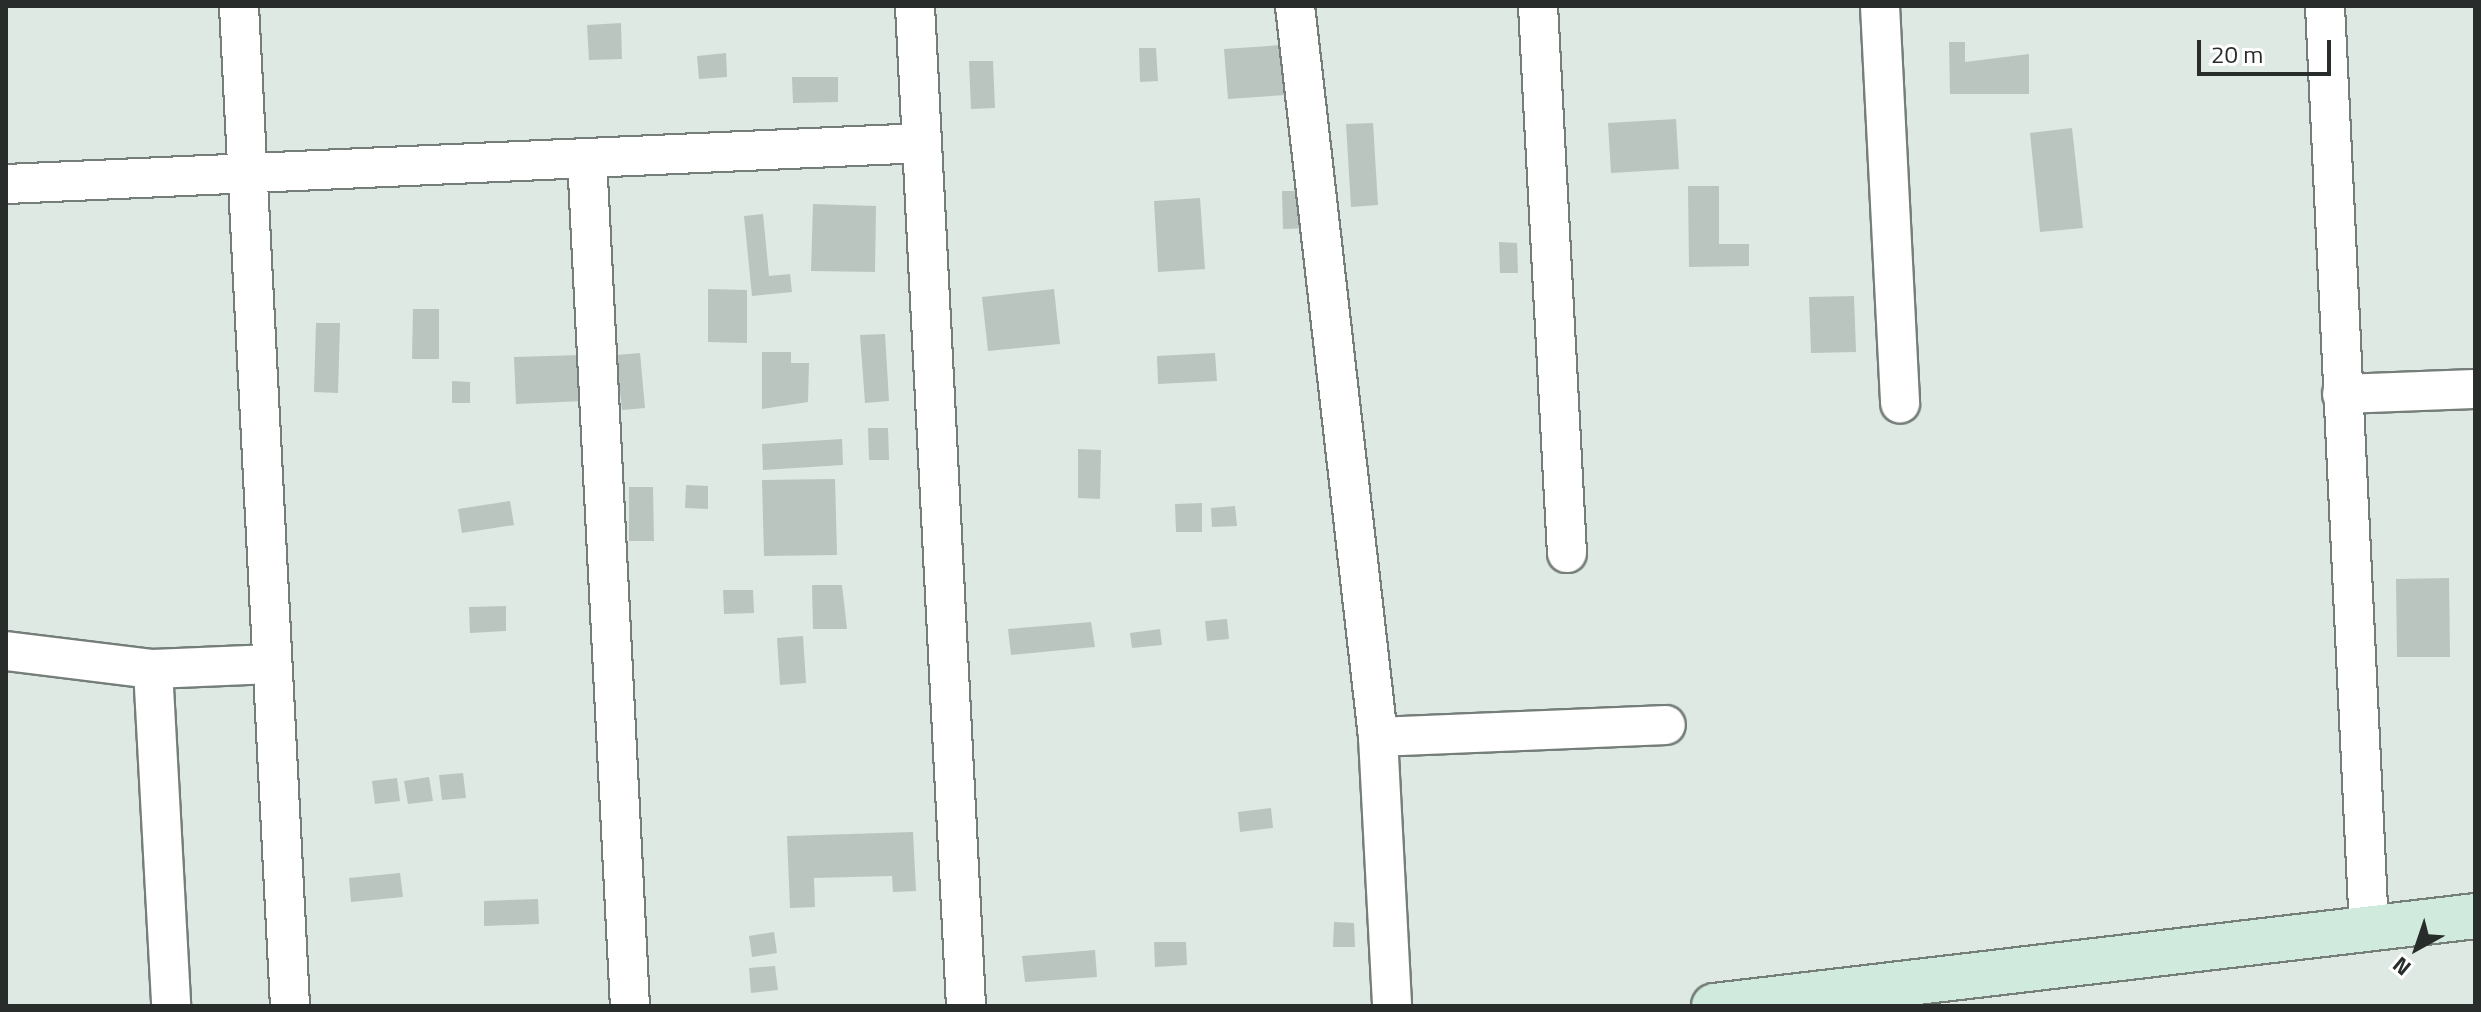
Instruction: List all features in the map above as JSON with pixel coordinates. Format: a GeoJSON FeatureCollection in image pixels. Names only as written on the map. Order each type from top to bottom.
{"type":"FeatureCollection","features":[{"type":"Feature","properties":{"kind":"street"},"geometry":{"type":"LineString","coordinates":[[239,6],[290,1006]]}},
{"type":"Feature","properties":{"kind":"street"},"geometry":{"type":"LineString","coordinates":[[915,6],[966,1006]]}},
{"type":"Feature","properties":{"kind":"street"},"geometry":{"type":"LineString","coordinates":[[1295,6],[1378,737],[1392,1006]]}},
{"type":"Feature","properties":{"kind":"street"},"geometry":{"type":"LineString","coordinates":[[1538,6],[1567,553]]}},
{"type":"Feature","properties":{"kind":"street"},"geometry":{"type":"LineString","coordinates":[[1880,6],[1900,403]]}},
{"type":"Feature","properties":{"kind":"street"},"geometry":{"type":"LineString","coordinates":[[2325,6],[2369,928]]}},
{"type":"Feature","properties":{"kind":"street"},"geometry":{"type":"LineString","coordinates":[[6,184],[922,143]]}},
{"type":"Feature","properties":{"kind":"street"},"geometry":{"type":"LineString","coordinates":[[587,158],[630,1006]]}},
{"type":"Feature","properties":{"kind":"street"},"geometry":{"type":"LineString","coordinates":[[2342,394],[2475,389]]}},
{"type":"Feature","properties":{"kind":"street"},"geometry":{"type":"LineString","coordinates":[[6,651],[153,669],[272,664]]}},
{"type":"Feature","properties":{"kind":"street"},"geometry":{"type":"LineString","coordinates":[[153,669],[171,1006]]}},
{"type":"Feature","properties":{"kind":"street"},"geometry":{"type":"LineString","coordinates":[[1378,737],[1666,725]]}},
{"type":"Feature","properties":{"kind":"street"},"geometry":{"type":"LineString","coordinates":[[1714,1006],[2475,916]]}},
{"type":"Feature","properties":{"kind":"building"},"geometry":{"type":"Polygon","coordinates":[[[621,23],[622,59],[589,60],[587,25],[621,23]]]}},
{"type":"Feature","properties":{"kind":"building"},"geometry":{"type":"Polygon","coordinates":[[[1949,42],[1965,42],[1965,62],[2029,54],[2029,94],[1950,94],[1949,42]]]}},
{"type":"Feature","properties":{"kind":"building"},"geometry":{"type":"Polygon","coordinates":[[[1296,44],[1300,94],[1228,99],[1224,49],[1296,44]]]}},
{"type":"Feature","properties":{"kind":"building"},"geometry":{"type":"Polygon","coordinates":[[[1139,48],[1156,48],[1158,81],[1140,82],[1139,48]]]}},
{"type":"Feature","properties":{"kind":"building"},"geometry":{"type":"Polygon","coordinates":[[[726,53],[727,77],[699,79],[697,56],[726,53]]]}},
{"type":"Feature","properties":{"kind":"building"},"geometry":{"type":"Polygon","coordinates":[[[969,61],[993,61],[995,108],[971,109],[969,61]]]}},
{"type":"Feature","properties":{"kind":"building"},"geometry":{"type":"Polygon","coordinates":[[[792,77],[838,77],[838,102],[793,103],[792,77]]]}},
{"type":"Feature","properties":{"kind":"building"},"geometry":{"type":"Polygon","coordinates":[[[1676,119],[1679,169],[1611,173],[1608,123],[1676,119]]]}},
{"type":"Feature","properties":{"kind":"building"},"geometry":{"type":"Polygon","coordinates":[[[1373,123],[1378,205],[1351,207],[1346,124],[1373,123]]]}},
{"type":"Feature","properties":{"kind":"building"},"geometry":{"type":"Polygon","coordinates":[[[2072,128],[2083,228],[2040,232],[2030,133],[2072,128]]]}},
{"type":"Feature","properties":{"kind":"building"},"geometry":{"type":"Polygon","coordinates":[[[1688,186],[1719,186],[1719,244],[1749,244],[1749,266],[1689,267],[1688,186]]]}},
{"type":"Feature","properties":{"kind":"building"},"geometry":{"type":"Polygon","coordinates":[[[1282,191],[1312,191],[1313,228],[1283,229],[1282,191]]]}},
{"type":"Feature","properties":{"kind":"building"},"geometry":{"type":"Polygon","coordinates":[[[1200,198],[1205,269],[1158,272],[1154,201],[1200,198]]]}},
{"type":"Feature","properties":{"kind":"building"},"geometry":{"type":"Polygon","coordinates":[[[813,204],[876,206],[875,272],[811,271],[813,204]]]}},
{"type":"Feature","properties":{"kind":"building"},"geometry":{"type":"Polygon","coordinates":[[[763,214],[769,276],[790,274],[792,292],[752,296],[744,216],[763,214]]]}},
{"type":"Feature","properties":{"kind":"building"},"geometry":{"type":"Polygon","coordinates":[[[1499,242],[1517,243],[1518,273],[1500,273],[1499,242]]]}},
{"type":"Feature","properties":{"kind":"building"},"geometry":{"type":"Polygon","coordinates":[[[708,289],[747,290],[747,343],[708,342],[708,289]]]}},
{"type":"Feature","properties":{"kind":"building"},"geometry":{"type":"Polygon","coordinates":[[[1054,289],[1060,344],[988,351],[982,297],[1054,289]]]}},
{"type":"Feature","properties":{"kind":"building"},"geometry":{"type":"Polygon","coordinates":[[[1854,296],[1856,352],[1811,353],[1809,297],[1854,296]]]}},
{"type":"Feature","properties":{"kind":"building"},"geometry":{"type":"Polygon","coordinates":[[[413,309],[439,309],[439,359],[412,359],[413,309]]]}},
{"type":"Feature","properties":{"kind":"building"},"geometry":{"type":"Polygon","coordinates":[[[316,323],[340,323],[338,393],[314,392],[316,323]]]}},
{"type":"Feature","properties":{"kind":"building"},"geometry":{"type":"Polygon","coordinates":[[[885,334],[889,401],[865,403],[860,335],[885,334]]]}},
{"type":"Feature","properties":{"kind":"building"},"geometry":{"type":"Polygon","coordinates":[[[762,352],[791,352],[791,363],[809,363],[808,402],[762,409],[762,352]]]}},
{"type":"Feature","properties":{"kind":"building"},"geometry":{"type":"Polygon","coordinates":[[[640,353],[645,408],[622,410],[616,355],[640,353]]]}},
{"type":"Feature","properties":{"kind":"building"},"geometry":{"type":"Polygon","coordinates":[[[1215,353],[1217,381],[1158,384],[1157,356],[1215,353]]]}},
{"type":"Feature","properties":{"kind":"building"},"geometry":{"type":"Polygon","coordinates":[[[582,355],[584,401],[516,404],[514,357],[582,355]]]}},
{"type":"Feature","properties":{"kind":"building"},"geometry":{"type":"Polygon","coordinates":[[[452,381],[470,382],[470,403],[452,403],[452,381]]]}},
{"type":"Feature","properties":{"kind":"building"},"geometry":{"type":"Polygon","coordinates":[[[868,428],[888,428],[889,460],[869,460],[868,428]]]}},
{"type":"Feature","properties":{"kind":"building"},"geometry":{"type":"Polygon","coordinates":[[[842,439],[843,465],[763,470],[762,444],[842,439]]]}},
{"type":"Feature","properties":{"kind":"building"},"geometry":{"type":"Polygon","coordinates":[[[1078,449],[1101,450],[1100,499],[1078,498],[1078,449]]]}},
{"type":"Feature","properties":{"kind":"building"},"geometry":{"type":"Polygon","coordinates":[[[835,479],[837,555],[764,556],[762,480],[835,479]]]}},
{"type":"Feature","properties":{"kind":"building"},"geometry":{"type":"Polygon","coordinates":[[[686,485],[708,486],[708,509],[685,508],[686,485]]]}},
{"type":"Feature","properties":{"kind":"building"},"geometry":{"type":"Polygon","coordinates":[[[629,487],[653,487],[654,541],[629,541],[629,487]]]}},
{"type":"Feature","properties":{"kind":"building"},"geometry":{"type":"Polygon","coordinates":[[[510,501],[514,525],[462,533],[458,509],[510,501]]]}},
{"type":"Feature","properties":{"kind":"building"},"geometry":{"type":"Polygon","coordinates":[[[1202,503],[1202,532],[1176,532],[1175,504],[1202,503]]]}},
{"type":"Feature","properties":{"kind":"building"},"geometry":{"type":"Polygon","coordinates":[[[1235,506],[1237,526],[1212,527],[1211,508],[1235,506]]]}},
{"type":"Feature","properties":{"kind":"building"},"geometry":{"type":"Polygon","coordinates":[[[2449,578],[2450,657],[2397,657],[2396,579],[2449,578]]]}},
{"type":"Feature","properties":{"kind":"building"},"geometry":{"type":"Polygon","coordinates":[[[812,585],[842,585],[847,629],[813,629],[812,585]]]}},
{"type":"Feature","properties":{"kind":"building"},"geometry":{"type":"Polygon","coordinates":[[[723,590],[753,590],[754,613],[724,614],[723,590]]]}},
{"type":"Feature","properties":{"kind":"building"},"geometry":{"type":"Polygon","coordinates":[[[506,606],[506,631],[470,633],[469,607],[506,606]]]}},
{"type":"Feature","properties":{"kind":"building"},"geometry":{"type":"Polygon","coordinates":[[[1227,619],[1229,639],[1207,641],[1205,621],[1227,619]]]}},
{"type":"Feature","properties":{"kind":"building"},"geometry":{"type":"Polygon","coordinates":[[[1091,622],[1095,647],[1011,655],[1008,629],[1091,622]]]}},
{"type":"Feature","properties":{"kind":"building"},"geometry":{"type":"Polygon","coordinates":[[[1160,629],[1162,645],[1132,648],[1130,633],[1160,629]]]}},
{"type":"Feature","properties":{"kind":"building"},"geometry":{"type":"Polygon","coordinates":[[[803,636],[806,683],[780,685],[777,638],[803,636]]]}},
{"type":"Feature","properties":{"kind":"building"},"geometry":{"type":"Polygon","coordinates":[[[463,773],[466,798],[442,800],[439,775],[463,773]]]}},
{"type":"Feature","properties":{"kind":"building"},"geometry":{"type":"Polygon","coordinates":[[[429,777],[433,801],[408,804],[404,781],[429,777]]]}},
{"type":"Feature","properties":{"kind":"building"},"geometry":{"type":"Polygon","coordinates":[[[397,778],[400,801],[375,804],[372,781],[397,778]]]}},
{"type":"Feature","properties":{"kind":"building"},"geometry":{"type":"Polygon","coordinates":[[[1271,808],[1273,828],[1240,832],[1238,812],[1271,808]]]}},
{"type":"Feature","properties":{"kind":"building"},"geometry":{"type":"Polygon","coordinates":[[[913,832],[916,891],[893,892],[892,876],[814,878],[815,907],[790,908],[787,836],[913,832]]]}},
{"type":"Feature","properties":{"kind":"building"},"geometry":{"type":"Polygon","coordinates":[[[400,873],[403,897],[351,902],[349,878],[400,873]]]}},
{"type":"Feature","properties":{"kind":"building"},"geometry":{"type":"Polygon","coordinates":[[[538,899],[539,924],[484,926],[484,901],[538,899]]]}},
{"type":"Feature","properties":{"kind":"building"},"geometry":{"type":"Polygon","coordinates":[[[1334,922],[1354,923],[1355,947],[1333,947],[1334,922]]]}},
{"type":"Feature","properties":{"kind":"building"},"geometry":{"type":"Polygon","coordinates":[[[774,932],[777,953],[752,957],[749,936],[774,932]]]}},
{"type":"Feature","properties":{"kind":"building"},"geometry":{"type":"Polygon","coordinates":[[[1154,942],[1186,942],[1187,965],[1155,967],[1154,942]]]}},
{"type":"Feature","properties":{"kind":"building"},"geometry":{"type":"Polygon","coordinates":[[[1095,950],[1097,977],[1025,982],[1022,956],[1095,950]]]}},
{"type":"Feature","properties":{"kind":"building"},"geometry":{"type":"Polygon","coordinates":[[[775,966],[778,990],[751,993],[749,968],[775,966]]]}}]}
